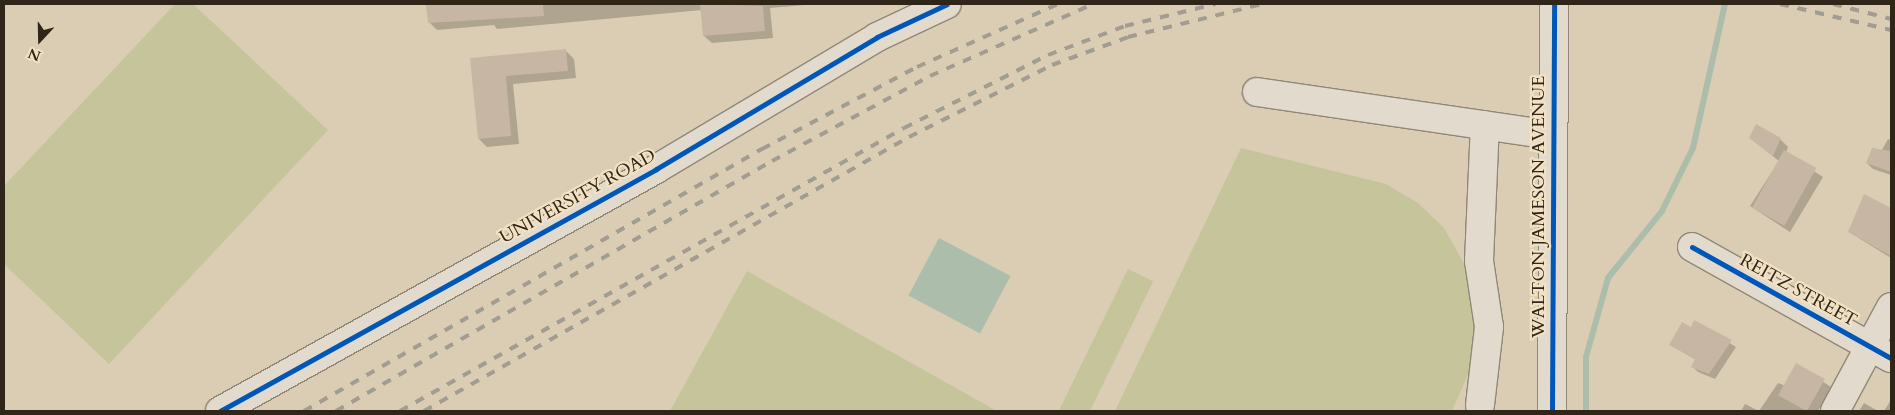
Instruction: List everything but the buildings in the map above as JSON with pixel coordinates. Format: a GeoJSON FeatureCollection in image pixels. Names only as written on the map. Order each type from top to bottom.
{"type":"FeatureCollection","features":[{"type":"Feature","properties":{"kind":"street","name":"UNIVERSITY ROAD"},"geometry":{"type":"LineString","coordinates":[[220,411],[656,169],[877,37],[947,4]]}},
{"type":"Feature","properties":{"kind":"street","name":"WALTON JAMESON AVENUE"},"geometry":{"type":"LineString","coordinates":[[1552,411],[1554,4]]}},
{"type":"Feature","properties":{"kind":"street"},"geometry":{"type":"LineString","coordinates":[[1258,92],[1552,135]]}},
{"type":"Feature","properties":{"kind":"street"},"geometry":{"type":"LineString","coordinates":[[1480,405],[1489,327],[1479,261],[1485,125]]}},
{"type":"Feature","properties":{"kind":"street","name":"REITZ STREET"},"geometry":{"type":"LineString","coordinates":[[1692,247],[1881,353]]}},
{"type":"Feature","properties":{"kind":"street"},"geometry":{"type":"LineString","coordinates":[[1835,411],[1881,353],[1891,307]]}},
{"type":"Feature","properties":{"kind":"shaded area"},"geometry":{"type":"Polygon","coordinates":[[[175,4],[193,4],[328,130],[109,364],[4,264],[4,186],[175,4]]]}},
{"type":"Feature","properties":{"kind":"shaded area"},"geometry":{"type":"Polygon","coordinates":[[[1241,148],[1386,184],[1418,203],[1444,228],[1466,267],[1477,315],[1471,368],[1452,411],[1115,411],[1241,148]]]}},
{"type":"Feature","properties":{"kind":"shaded area"},"geometry":{"type":"Polygon","coordinates":[[[939,238],[1011,276],[980,333],[908,295],[939,238]]]}},
{"type":"Feature","properties":{"kind":"shaded area"},"geometry":{"type":"Polygon","coordinates":[[[1128,269],[1153,281],[1090,411],[1059,410],[1128,269]]]}},
{"type":"Feature","properties":{"kind":"shaded area"},"geometry":{"type":"Polygon","coordinates":[[[747,271],[997,411],[670,411],[747,271]]]}},
{"type":"Feature","properties":{"kind":"waterway"},"geometry":{"type":"LineString","coordinates":[[1586,411],[1586,357],[1608,278],[1662,211],[1693,148],[1725,4]]}},
{"type":"Feature","properties":{"kind":"railway"},"geometry":{"type":"LineString","coordinates":[[304,411],[762,149],[917,67],[1058,4]]}},
{"type":"Feature","properties":{"kind":"railway"},"geometry":{"type":"LineString","coordinates":[[336,411],[772,161],[930,76],[1093,4]]}},
{"type":"Feature","properties":{"kind":"railway"},"geometry":{"type":"LineString","coordinates":[[400,411],[904,128],[1048,55],[1125,26],[1215,4]]}},
{"type":"Feature","properties":{"kind":"railway"},"geometry":{"type":"LineString","coordinates":[[424,411],[909,137],[1052,65],[1128,37],[1262,4]]}},
{"type":"Feature","properties":{"kind":"railway"},"geometry":{"type":"LineString","coordinates":[[1780,4],[1891,30]]}},
{"type":"Feature","properties":{"kind":"railway"},"geometry":{"type":"LineString","coordinates":[[1833,4],[1891,19]]}},
{"type":"Feature","properties":{"kind":"cycle path"},"geometry":{"type":"LineString","coordinates":[[220,411],[656,169],[877,37],[947,4]]}},
{"type":"Feature","properties":{"kind":"cycle path"},"geometry":{"type":"LineString","coordinates":[[1552,411],[1554,4]]}},
{"type":"Feature","properties":{"kind":"cycle path"},"geometry":{"type":"LineString","coordinates":[[1692,247],[1891,358]]}}]}
